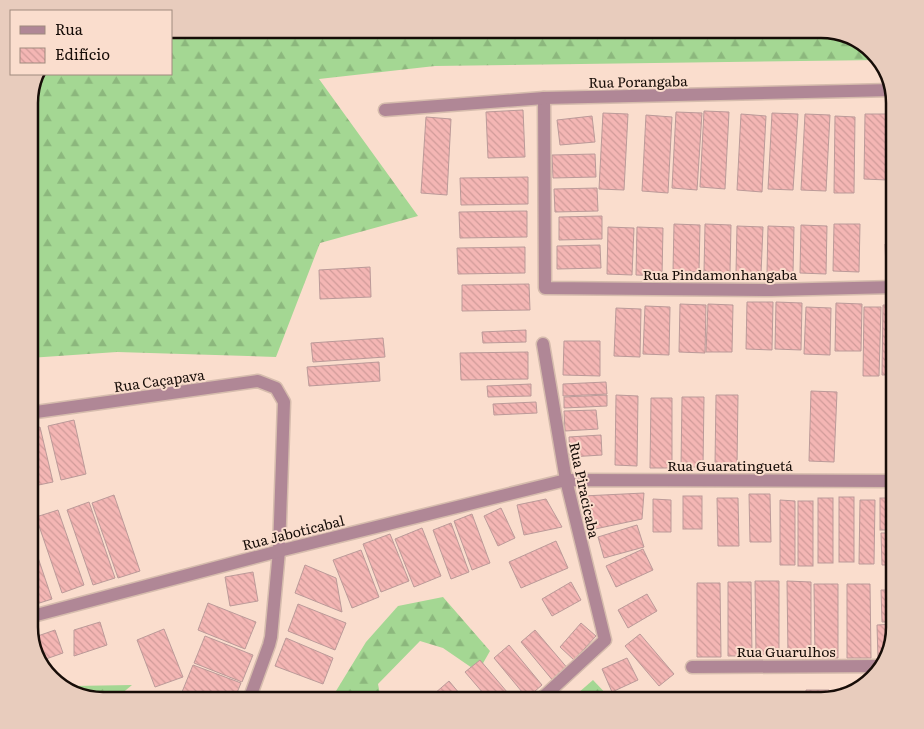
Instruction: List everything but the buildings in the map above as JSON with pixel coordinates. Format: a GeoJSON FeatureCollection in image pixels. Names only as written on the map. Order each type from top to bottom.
{"type":"FeatureCollection","features":[{"type":"Feature","properties":{"kind":"street","name":"Rua Porangaba"},"geometry":{"type":"LineString","coordinates":[[385,110],[544,98],[885,90]]}},
{"type":"Feature","properties":{"kind":"street","name":"Rua Pindamonhangaba"},"geometry":{"type":"LineString","coordinates":[[544,98],[545,288],[771,290],[886,287]]}},
{"type":"Feature","properties":{"kind":"street","name":"Rua Piracicaba"},"geometry":{"type":"LineString","coordinates":[[543,344],[566,480],[605,640],[549,692]]}},
{"type":"Feature","properties":{"kind":"street","name":"Rua Caçapava"},"geometry":{"type":"LineString","coordinates":[[38,412],[258,381],[276,388],[284,402],[279,551]]}},
{"type":"Feature","properties":{"kind":"street","name":"Rua Guaratinguetá"},"geometry":{"type":"LineString","coordinates":[[566,480],[886,481]]}},
{"type":"Feature","properties":{"kind":"street","name":"Rua Jaboticabal"},"geometry":{"type":"LineString","coordinates":[[38,614],[279,551],[566,480]]}},
{"type":"Feature","properties":{"kind":"street"},"geometry":{"type":"LineString","coordinates":[[252,692],[269,645],[279,551]]}},
{"type":"Feature","properties":{"kind":"street","name":"Rua Guarulhos"},"geometry":{"type":"LineString","coordinates":[[692,666],[873,666]]}},
{"type":"Feature","properties":{"kind":"green space"},"geometry":{"type":"Polygon","coordinates":[[[172,38],[830,38],[850,44],[870,60],[435,66],[319,79],[418,216],[320,243],[276,357],[117,352],[38,357],[38,99],[44,75],[172,75],[172,38]]]}},
{"type":"Feature","properties":{"kind":"green space"},"geometry":{"type":"Polygon","coordinates":[[[443,597],[490,651],[478,672],[443,648],[420,641],[378,684],[380,692],[336,692],[366,642],[398,606],[443,597]]]}},
{"type":"Feature","properties":{"kind":"green space"},"geometry":{"type":"Polygon","coordinates":[[[593,680],[604,692],[579,692],[593,680]]]}},
{"type":"Feature","properties":{"kind":"green space"},"geometry":{"type":"Polygon","coordinates":[[[132,685],[124,692],[103,692],[77,686],[132,685]]]}}]}
